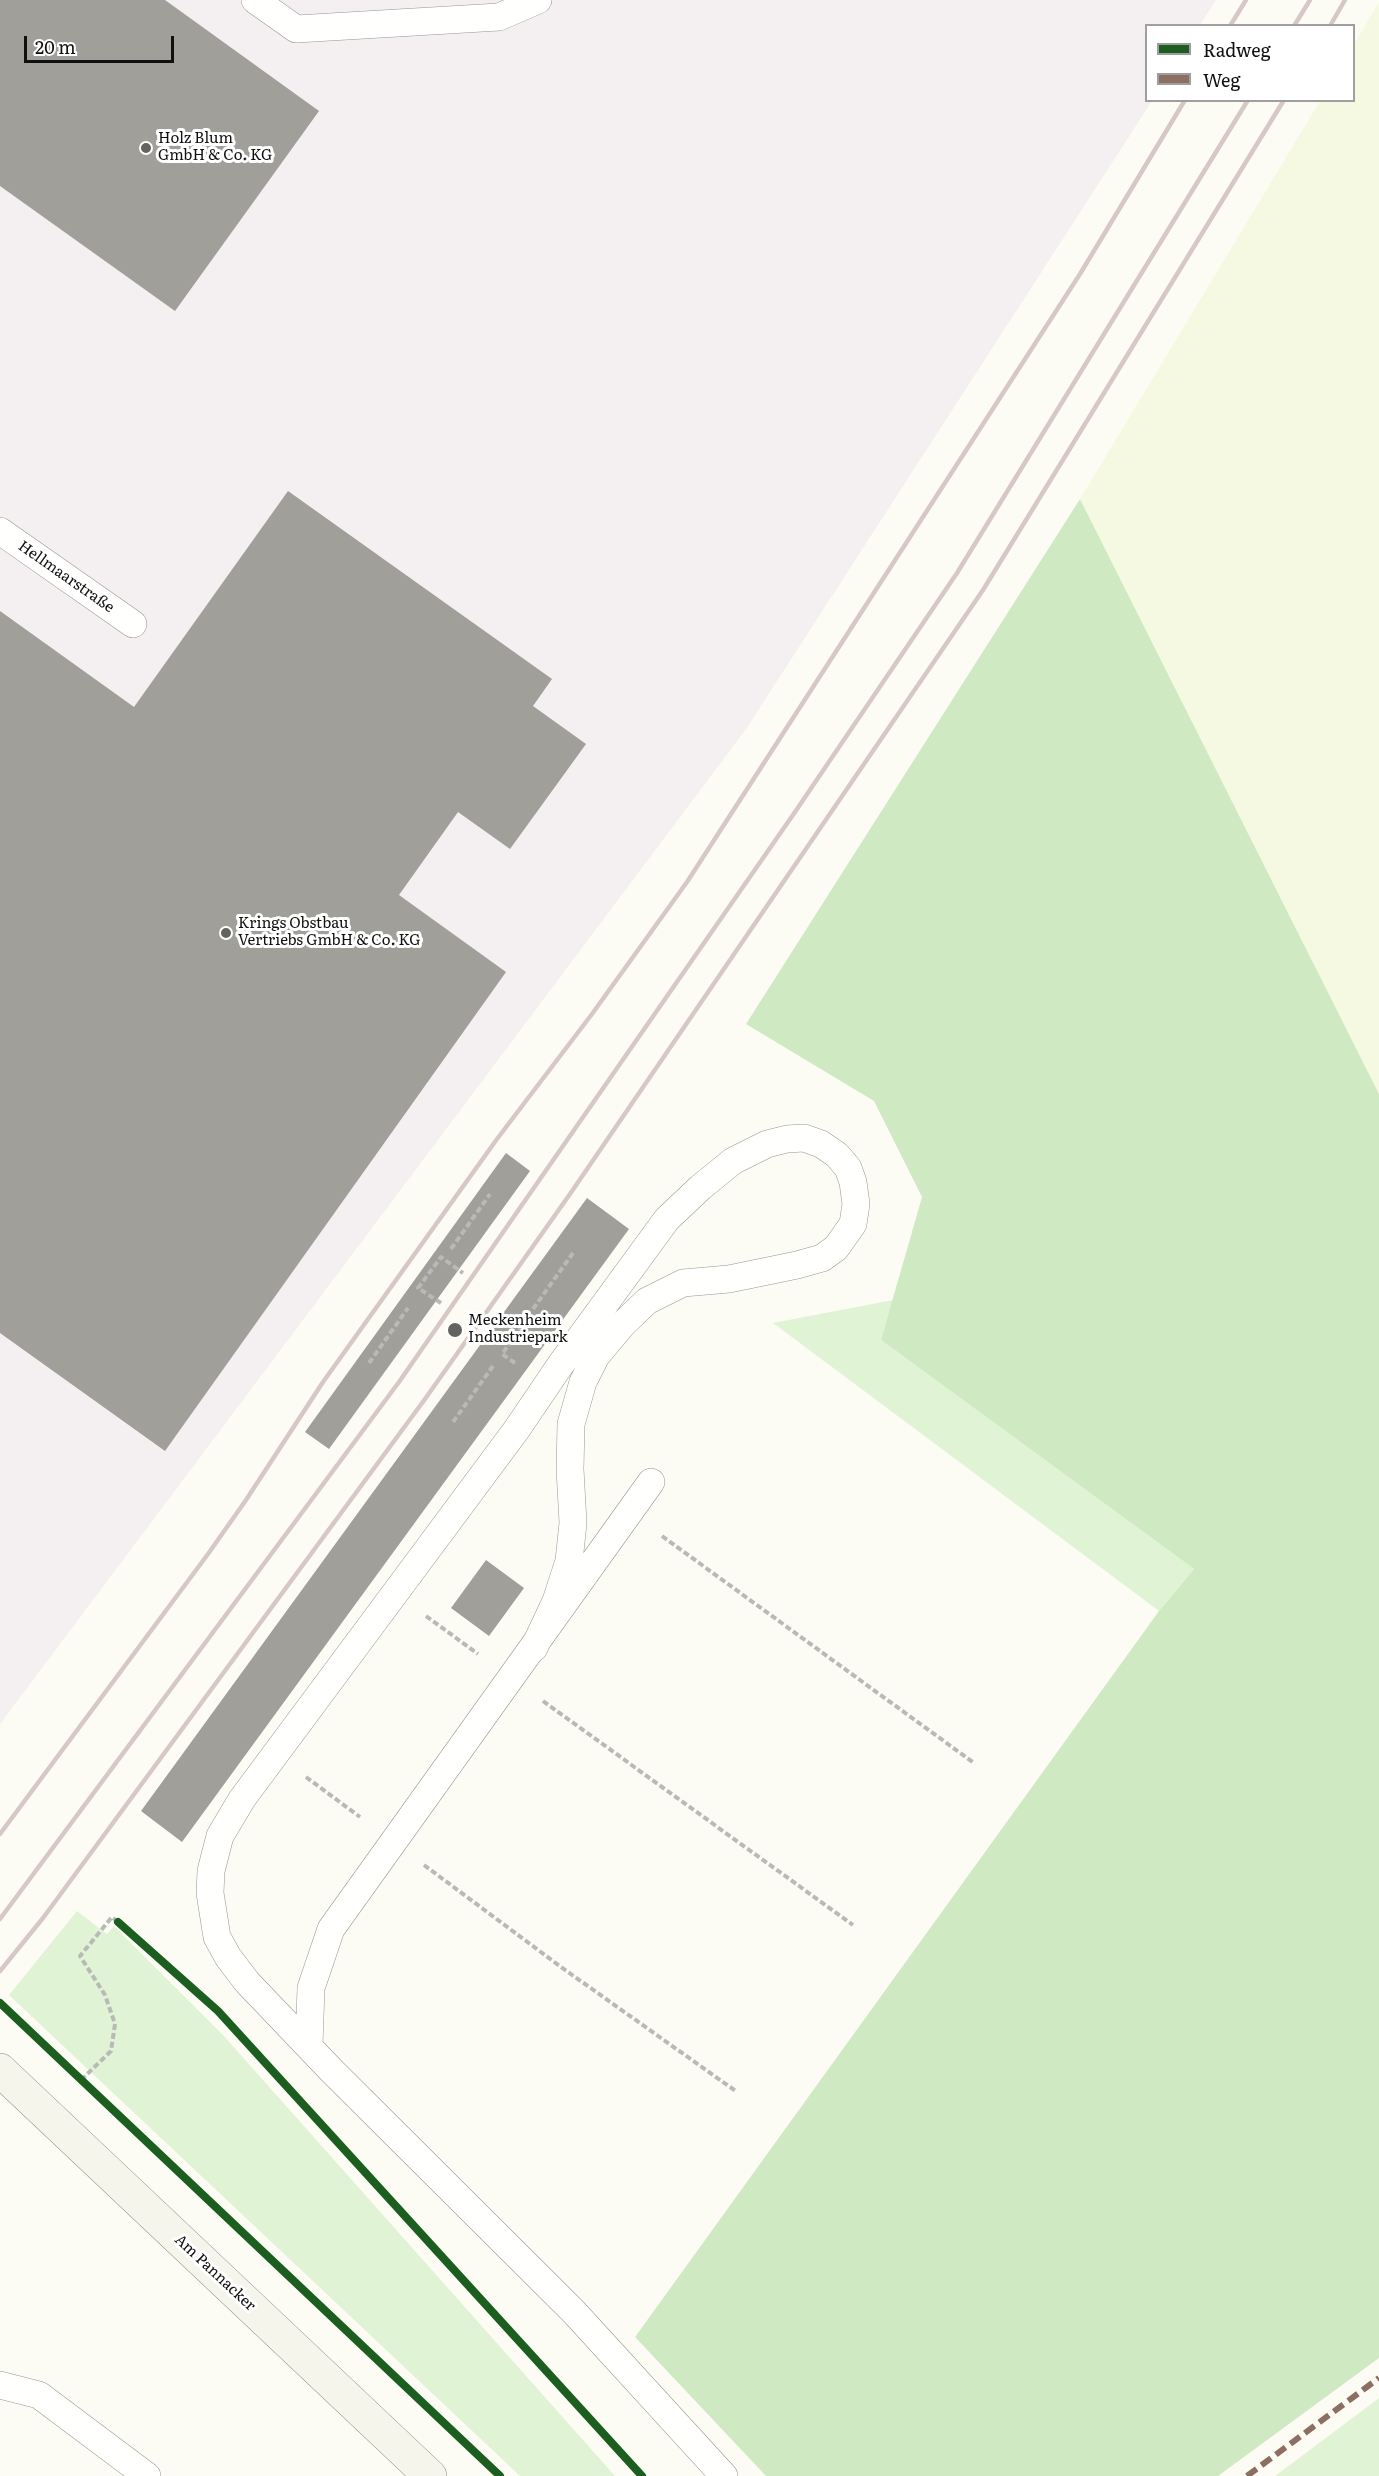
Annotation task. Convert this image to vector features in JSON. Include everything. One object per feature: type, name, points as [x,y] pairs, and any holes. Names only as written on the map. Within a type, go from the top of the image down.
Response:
[{"type":"main road","name":"Am Pannacker","points":[[4,2074],[430,2476]]},
{"type":"lane","points":[[255,0],[296,29],[499,17],[538,0]]},
{"type":"lane","name":"Hellmaarstraße","points":[[0,531],[133,624]]},
{"type":"lane","points":[[534,1648],[556,1601],[569,1561],[573,1523],[570,1468],[571,1424],[583,1382],[596,1356],[622,1325],[647,1302],[683,1283],[729,1279],[796,1265],[822,1258],[836,1248],[853,1224],[855,1204],[853,1182],[848,1168],[837,1155],[821,1144],[804,1138],[767,1144],[733,1161],[701,1186],[667,1219],[516,1429],[242,1799],[220,1836],[211,1871],[210,1893],[217,1937],[228,1958],[247,1982],[574,2312],[724,2476]]},
{"type":"lane","points":[[309,2046],[311,1988],[331,1929],[651,1482]]},
{"type":"lane","points":[[0,2385],[39,2395],[147,2476]]},
{"type":"path","points":[[451,1249],[490,1194]]},
{"type":"path","points":[[533,1309],[573,1253]]},
{"type":"path","points":[[441,1304],[418,1288],[441,1257],[463,1273]]},
{"type":"path","points":[[369,1363],[408,1308]]},
{"type":"path","points":[[453,1422],[493,1366]]},
{"type":"path","points":[[629,1512],[975,1763]]},
{"type":"path","points":[[394,1592],[853,1925]]},
{"type":"path","points":[[275,1755],[736,2092]]},
{"type":"path","points":[[81,2080],[111,2051],[115,2024],[105,1995],[80,1956],[112,1917],[126,1929]]},
{"type":"shaded area","points":[[0,0],[1216,0],[1201,24],[1145,24],[1145,102],[1151,102],[746,729],[0,1724]]},
{"type":"green space","points":[[1379,2],[1379,1094],[1080,499],[1319,102],[1355,102],[1355,42]]},
{"type":"green space","points":[[1080,499],[1379,1094],[1379,2358],[1218,2476],[766,2476],[635,2337],[1159,1611],[1194,1569],[881,1340],[922,1197],[874,1101],[746,1024]]},
{"type":"green space","points":[[893,1300],[881,1340],[1194,1569],[1159,1611],[773,1323]]},
{"type":"green space","points":[[77,1911],[107,1934],[114,1926],[223,2035],[615,2476],[520,2476],[9,1995]]},
{"type":"green space","points":[[1379,2398],[1379,2476],[1275,2476]]},
{"type":"building","name":"Holz Blum GmbH & Co. KG","points":[[0,0],[165,0],[319,111],[175,311],[0,186]]},
{"type":"building","name":"Krings Obstbau Vertriebs GmbH & Co. KG","points":[[288,491],[552,679],[533,706],[586,744],[510,849],[458,812],[399,895],[506,972],[165,1451],[0,1333],[0,611],[134,707]]},
{"type":"building","points":[[506,1153],[530,1171],[329,1449],[305,1432]]},
{"type":"building","points":[[587,1198],[629,1229],[182,1842],[141,1811]]},
{"type":"building","points":[[486,1560],[524,1588],[489,1636],[451,1608]]},
{"type":"railway","points":[[1231,24],[1246,0]]},
{"type":"railway","points":[[1295,24],[1310,0]]},
{"type":"railway","points":[[1331,24],[1345,0]]},
{"type":"railway","points":[[0,1834],[208,1554],[323,1382],[497,1139],[592,1014],[687,882],[1080,274],[1184,102]]},
{"type":"railway","points":[[0,1919],[399,1382],[795,812],[957,573],[1247,102]]},
{"type":"railway","points":[[0,1971],[43,1918],[425,1399],[570,1194],[983,590],[1283,102]]},
{"type":"marked path","points":[[1247,2476],[1379,2378]]},
{"type":"cycle path","points":[[118,1922],[218,2011],[642,2476]]},
{"type":"cycle path","points":[[0,2003],[500,2476]]},
{"type":"place","name":"Holz Blum GmbH & Co. KG","points":[[146,148]]},
{"type":"place","name":"Krings Obstbau Vertriebs GmbH & Co. KG","points":[[226,933]]},
{"type":"place","name":"Meckenheim Industriepark","points":[[455,1330]]}]
